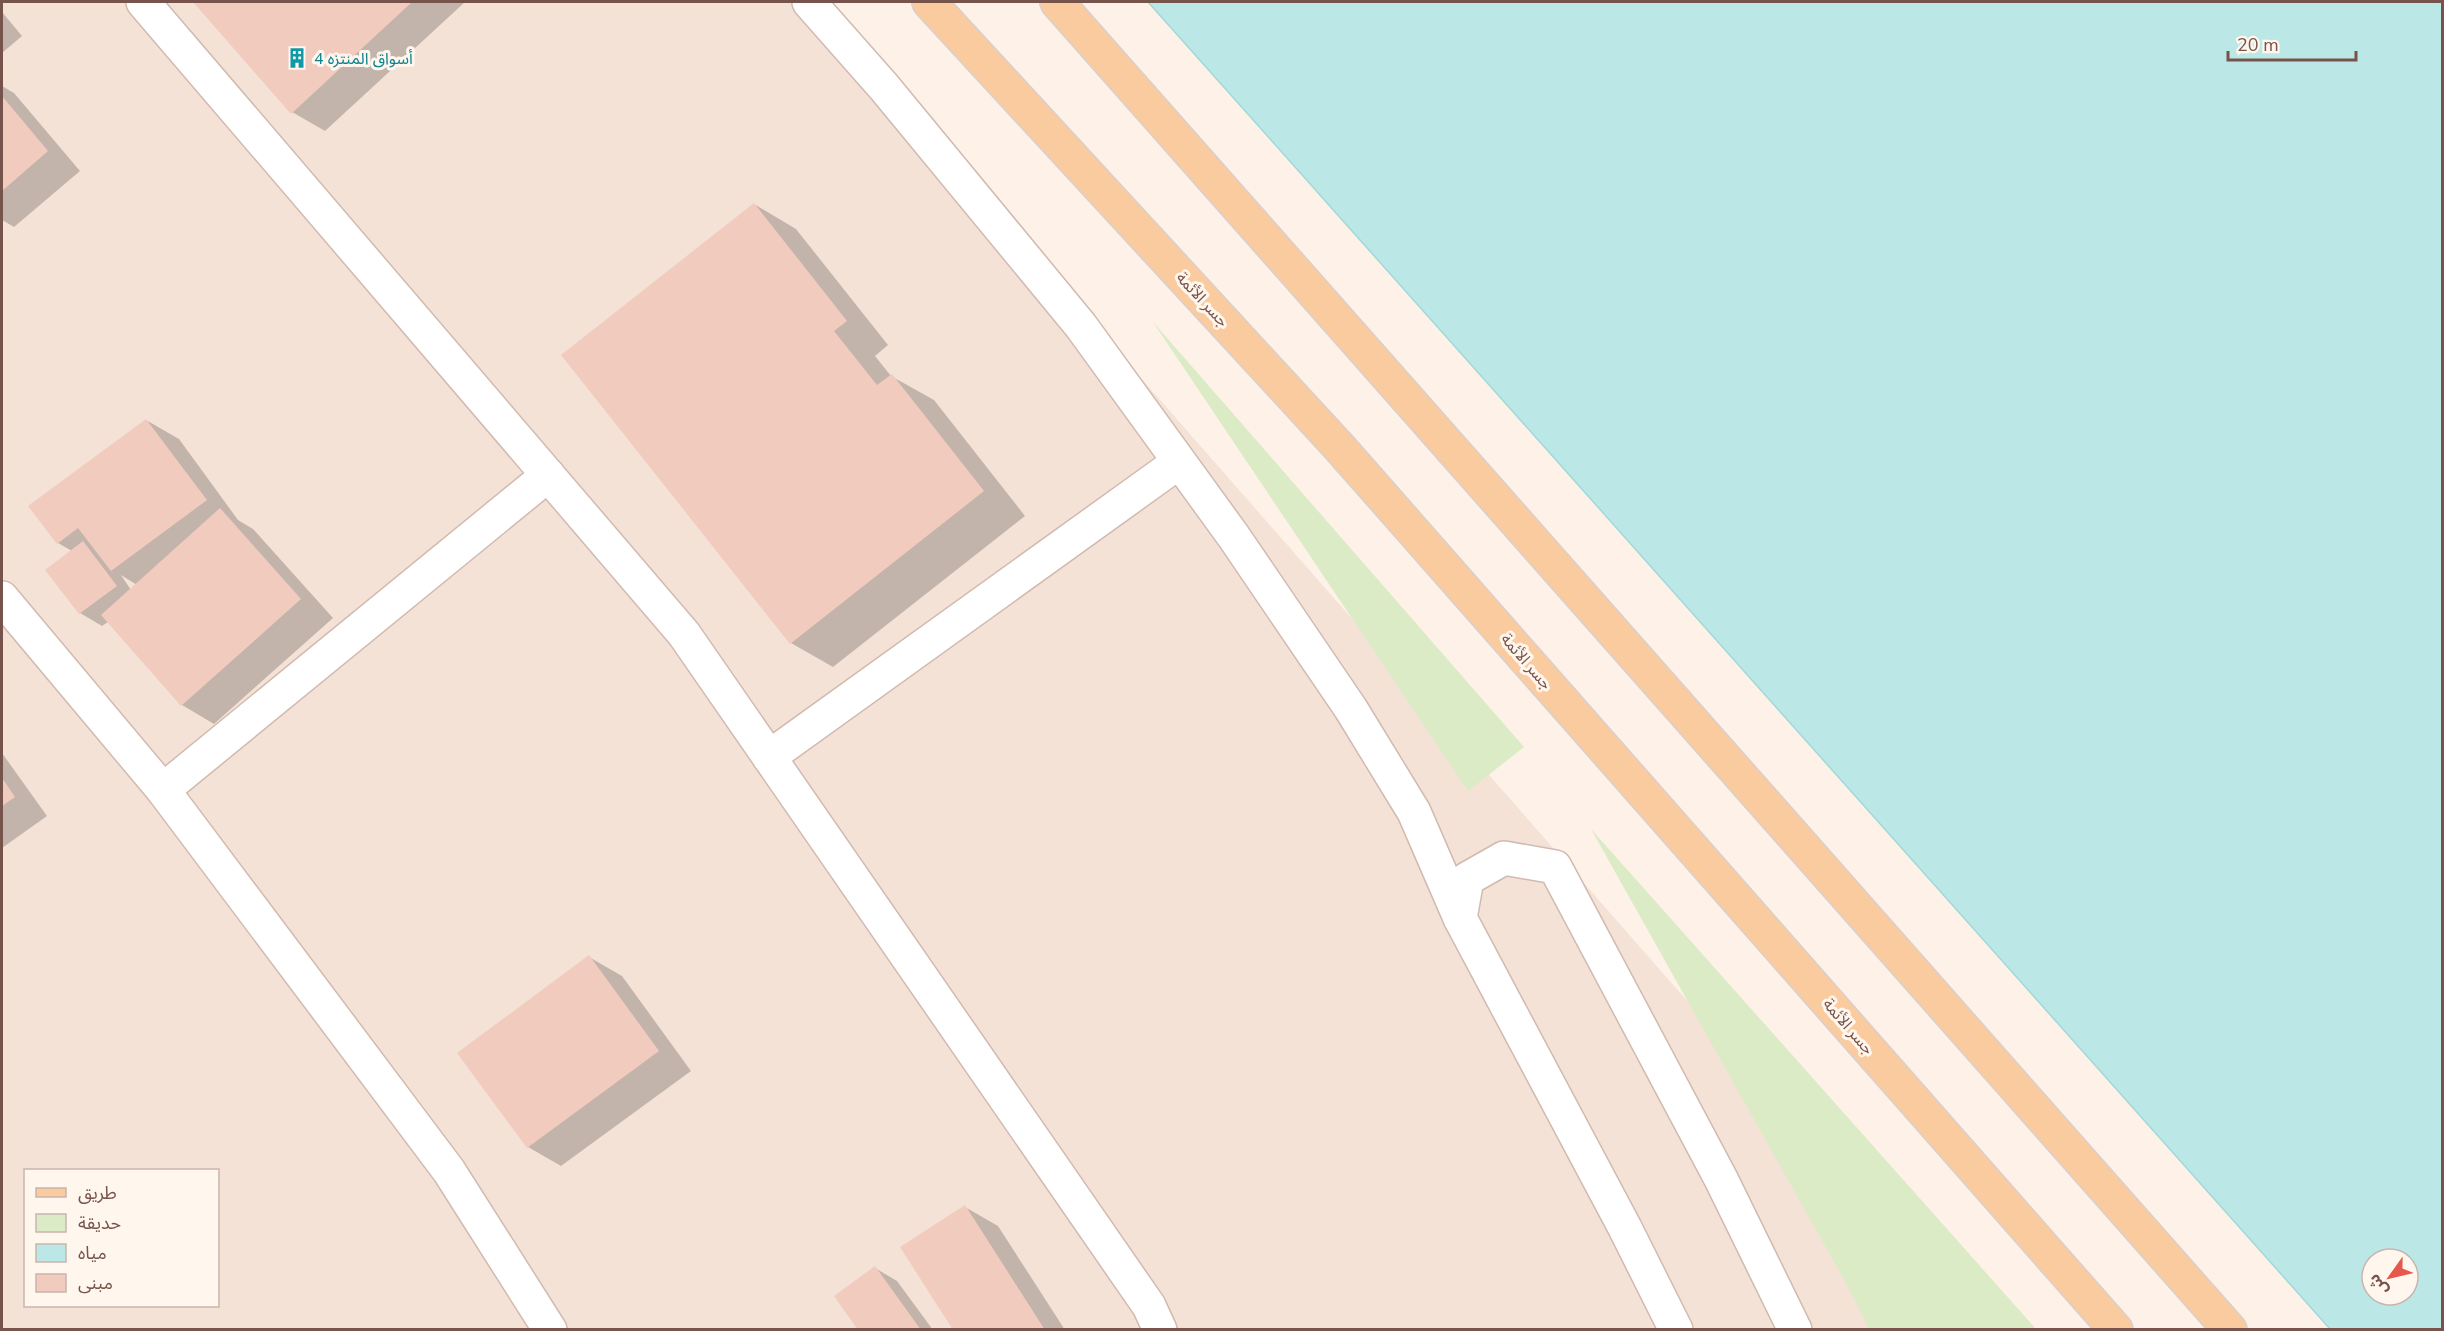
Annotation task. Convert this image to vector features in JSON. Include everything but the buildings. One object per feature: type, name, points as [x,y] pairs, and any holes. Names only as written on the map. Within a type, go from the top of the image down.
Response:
[{"type":"main road","name":"جسر الأئمة","points":[[929,2],[1340,448],[2116,1329]]},
{"type":"main road","points":[[1057,2],[2230,1329]]},
{"type":"street","points":[[143,2],[684,634],[1149,1306],[1160,1329]]},
{"type":"street","points":[[809,2],[884,87],[1081,326],[1234,537],[1351,709],[1414,812],[1460,918],[1625,1228],[1676,1329]]},
{"type":"street","points":[[769,757],[1179,462]]},
{"type":"street","points":[[164,790],[548,475]]},
{"type":"street","points":[[2,598],[164,790],[449,1171],[550,1329]]},
{"type":"street","points":[[1460,918],[1467,879],[1504,858],[1556,867],[1721,1179],[1795,1329]]},
{"type":"shaded area","points":[[2,2],[811,2],[1975,1329],[2,1330]]},
{"type":"green space","points":[[1153,322],[1524,747],[1468,791]]},
{"type":"green space","points":[[1591,829],[2036,1329],[1869,1329],[1847,1285]]},
{"type":"water","points":[[1148,2],[2442,2],[2442,1329],[2330,1329]]},
{"type":"place","name":"أسواق المنتزه 4","points":[[297,58]]}]
